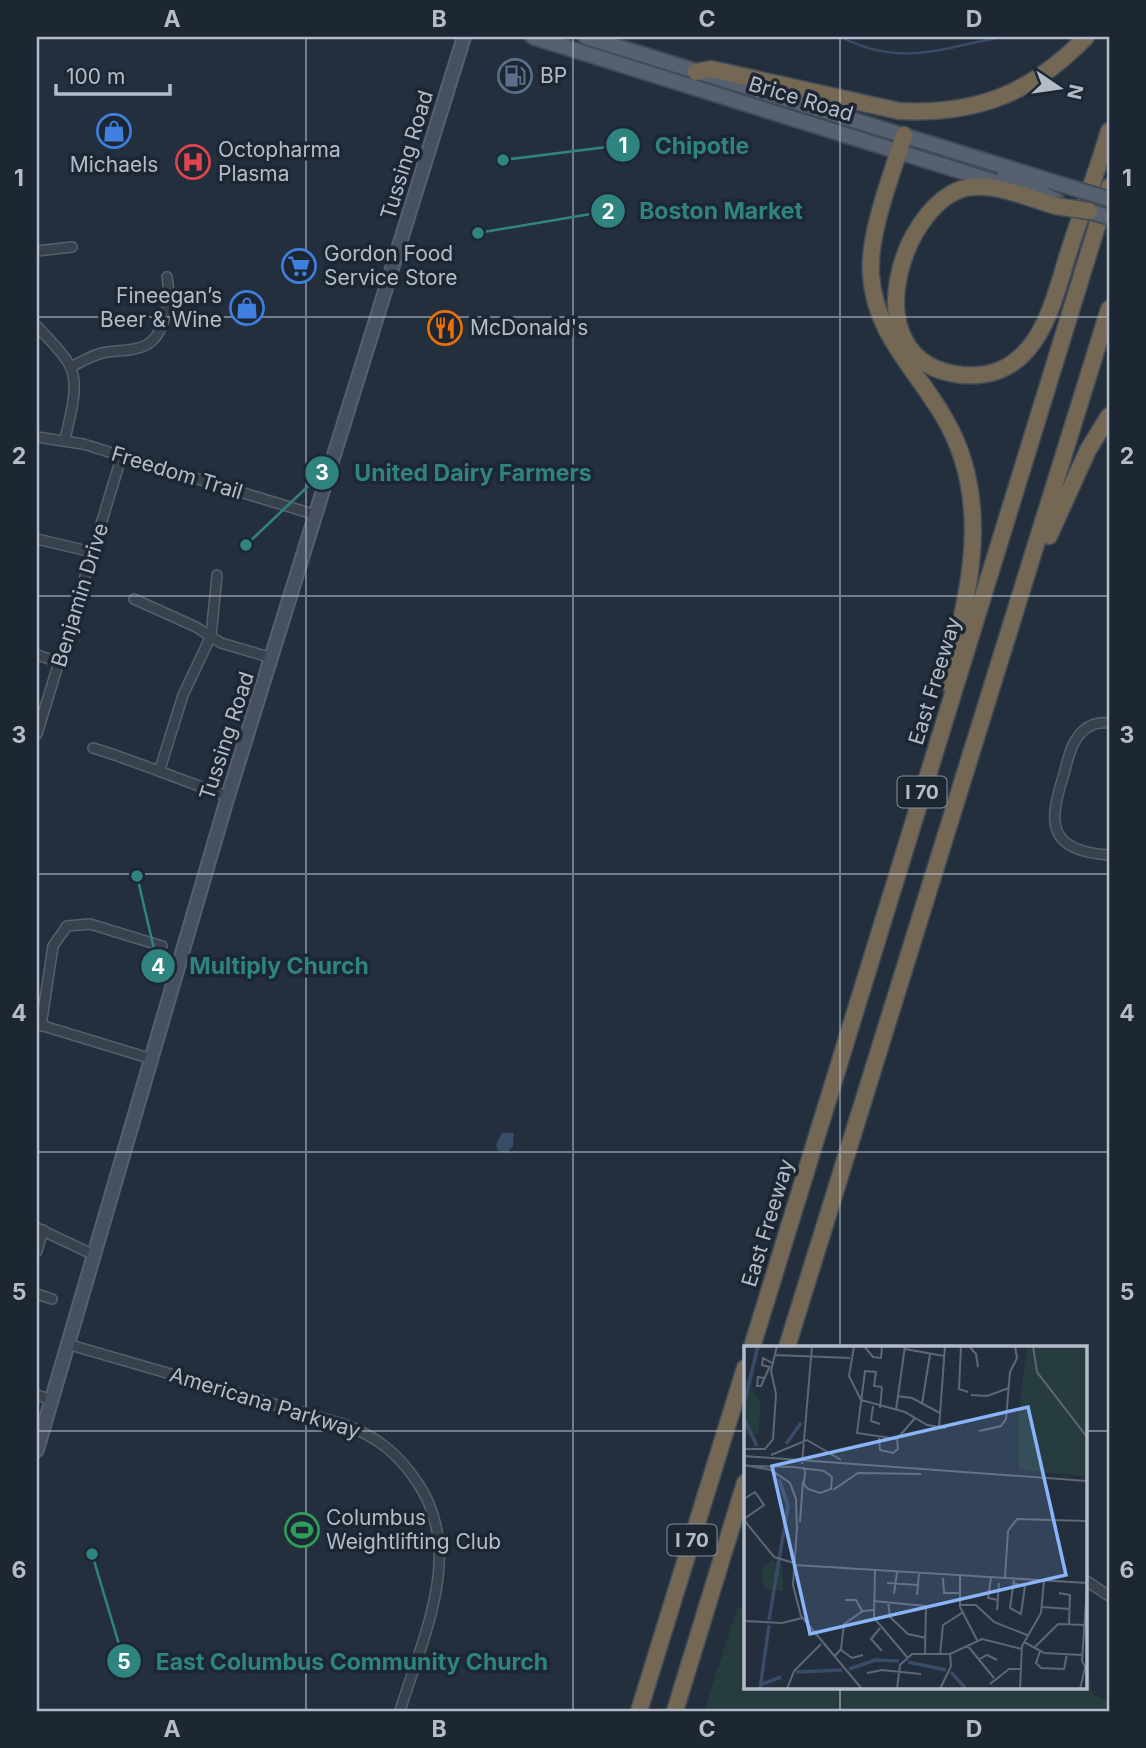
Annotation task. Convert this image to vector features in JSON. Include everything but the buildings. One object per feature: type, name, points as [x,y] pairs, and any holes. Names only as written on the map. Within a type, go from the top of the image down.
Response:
[{"type":"highway","points":[[696,72],[711,69],[899,111],[930,113],[1009,95],[1033,82],[1086,37]]},
{"type":"highway","points":[[1089,211],[1057,204],[971,186],[957,192],[931,213],[911,240],[900,273],[898,320],[908,348],[928,365],[948,373],[973,376],[1005,369],[1029,348],[1046,319],[1109,131]]},
{"type":"highway","points":[[867,968],[964,617],[974,551],[970,492],[956,440],[944,416],[890,340],[874,295],[871,272],[873,248],[904,135]]},
{"type":"highway","name":"East Freeway","points":[[752,1346],[1109,187]]},
{"type":"highway","name":"I 70","points":[[787,1346],[1109,309]]},
{"type":"highway","points":[[1021,596],[1088,450],[1109,416]]},
{"type":"highway","name":"I 70","points":[[639,1711],[744,1371]]},
{"type":"highway","name":"I 70","points":[[675,1711],[744,1486]]},
{"type":"main road","name":"Tussing Road","points":[[37,1450],[228,796],[464,37]]},
{"type":"main road","name":"Brice Road","points":[[533,37],[1057,204]]},
{"type":"main road","name":"Brice Road","points":[[586,37],[1109,199]]},
{"type":"main road","name":"Brice Road","points":[[972,157],[1057,204]]},
{"type":"main road","points":[[1089,211],[1109,217]]},
{"type":"street","points":[[37,251],[72,247]]},
{"type":"street","points":[[71,367],[106,352],[136,351],[149,346],[159,335],[168,306],[167,277]]},
{"type":"street","points":[[37,326],[71,367],[74,390],[65,440]]},
{"type":"street","points":[[149,346],[155,356]]},
{"type":"street","name":"Freedom Trail","points":[[37,437],[65,440],[122,455],[316,515]]},
{"type":"street","name":"Benjamin Drive","points":[[37,734],[122,455]]},
{"type":"street","points":[[37,539],[92,552]]},
{"type":"street","points":[[160,769],[183,695],[211,636],[217,575]]},
{"type":"street","points":[[134,599],[196,626],[221,643],[272,658]]},
{"type":"street","points":[[37,655],[59,662]]},
{"type":"street","points":[[1109,723],[1092,725],[1077,736],[1052,814],[1055,829],[1071,846],[1109,855]]},
{"type":"street","points":[[93,747],[160,769],[172,778],[228,796]]},
{"type":"street","points":[[152,1059],[39,1025],[53,946],[60,932],[67,926],[90,924],[162,946]]},
{"type":"street","points":[[37,1251],[40,1229],[94,1255]]},
{"type":"street","points":[[37,1294],[52,1298]]},
{"type":"street","name":"Americana Parkway","points":[[67,1344],[344,1424],[374,1437],[403,1463],[423,1490],[434,1513],[441,1559],[438,1587],[400,1711]]},
{"type":"street","points":[[37,1395],[51,1399]]},
{"type":"street","points":[[1086,1581],[1109,1596]]},
{"type":"green space","points":[[744,1606],[744,1688],[1086,1688],[1086,1671],[1089,1672],[1093,1695],[1109,1700],[1109,1711],[704,1711],[737,1609]]},
{"type":"water","points":[[502,1133],[514,1133],[513,1146],[507,1153],[498,1151],[496,1145]]},
{"type":"waterway","points":[[841,37],[862,46],[901,53],[939,50],[1001,37]]},
{"type":"place","name":"BP","points":[[515,76]]},
{"type":"place","name":"Michaels","points":[[114,131]]},
{"type":"place","name":"Chipotle","points":[[503,160]]},
{"type":"place","name":"Octopharma Plasma","points":[[193,162]]},
{"type":"place","name":"Boston Market","points":[[478,233]]},
{"type":"place","name":"Gordon Food Service Store","points":[[299,266]]},
{"type":"place","name":"Fineegan’s Beer & Wine","points":[[247,308]]},
{"type":"place","name":"McDonald's","points":[[445,328]]},
{"type":"place","name":"United Dairy Farmers","points":[[246,545]]},
{"type":"place","name":"Multiply Church","points":[[137,876]]},
{"type":"place","name":"Columbus Weightlifting Club","points":[[302,1530]]},
{"type":"place","name":"East Columbus Community Church","points":[[92,1554]]}]
